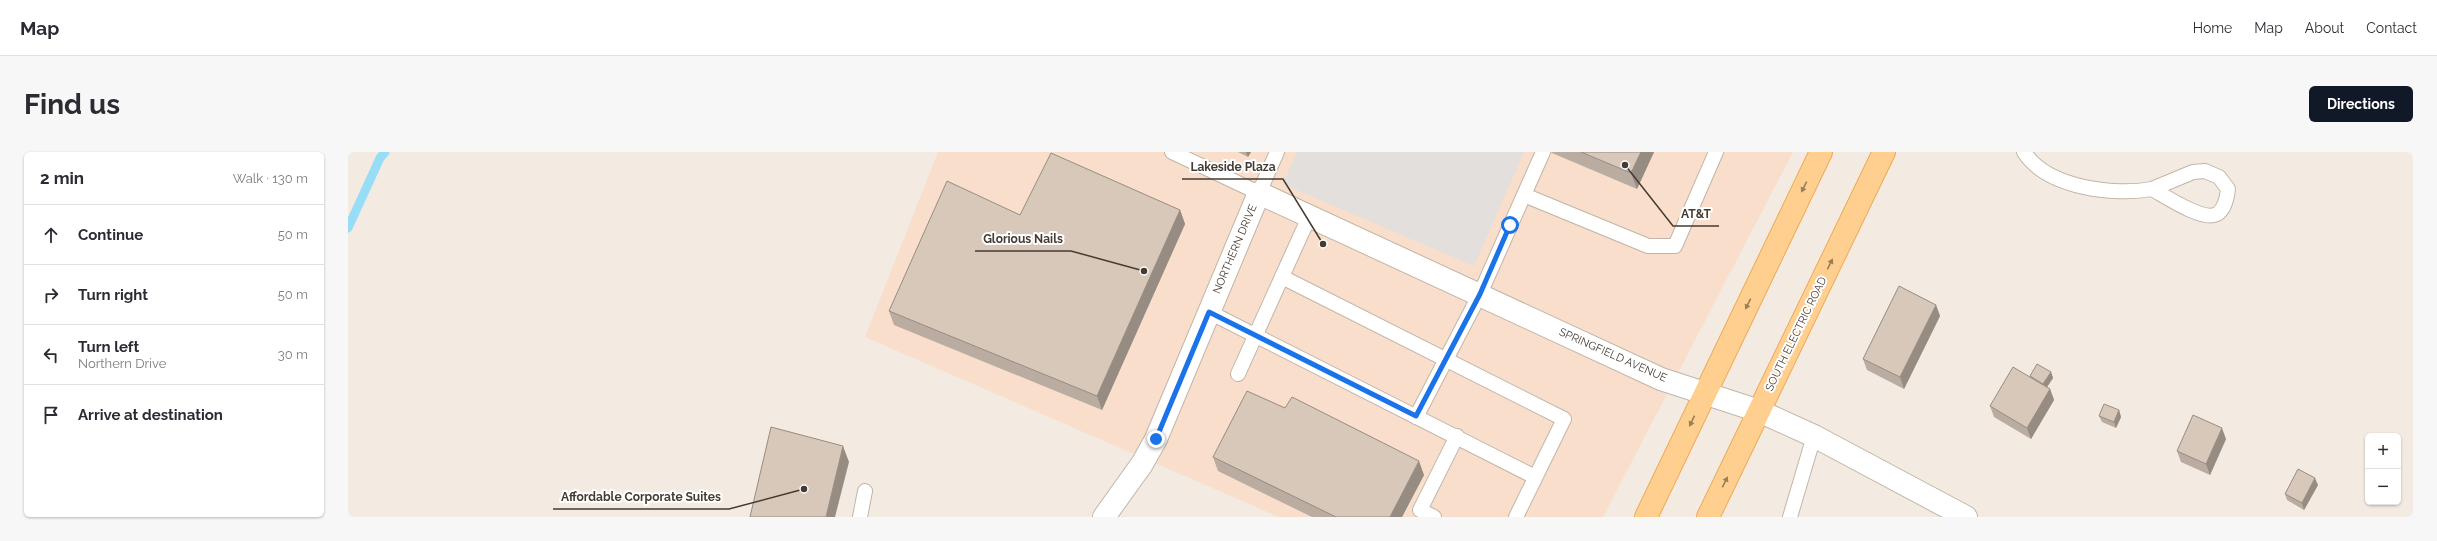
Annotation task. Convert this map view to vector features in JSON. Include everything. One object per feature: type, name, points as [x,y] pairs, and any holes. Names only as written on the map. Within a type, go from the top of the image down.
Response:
[{"type":"main road","points":[[1646,517],[1821,152]]},
{"type":"main road","name":"SOUTH ELECTRIC ROAD","points":[[1708,517],[1884,152]]},
{"type":"street","name":"SPRINGFIELD AVENUE","points":[[1258,193],[1661,378],[1759,411],[1814,436],[1966,517]]},
{"type":"street","name":"NORTHERN DRIVE","points":[[1104,517],[1142,464],[1156,439],[1258,193]]},
{"type":"lane","points":[[1172,152],[1258,193],[1278,152]]},
{"type":"lane","points":[[1416,416],[1480,294],[1543,152]]},
{"type":"lane","points":[[1524,195],[1648,246],[1675,246],[1716,152]]},
{"type":"lane","points":[[2024,152],[2041,170],[2075,184],[2107,191],[2152,189],[2193,172],[2205,171],[2219,177],[2228,189],[2226,202],[2217,214],[2208,216],[2182,206],[2152,189]]},
{"type":"lane","points":[[1238,374],[1310,216]]},
{"type":"lane","points":[[1282,277],[1564,419],[1516,517]]},
{"type":"lane","points":[[1209,312],[1536,477]]},
{"type":"lane","points":[[1434,517],[1420,510],[1457,436]]},
{"type":"lane","points":[[1790,517],[1814,436]]},
{"type":"lane","points":[[860,517],[865,491]]},
{"type":"shaded area","points":[[938,152],[1793,152],[1603,517],[1279,517],[865,337]]},
{"type":"shaded area","points":[[1297,152],[1524,152],[1474,266],[1283,184]]},
{"type":"building","points":[[1581,152],[1641,152],[1631,173]]},
{"type":"building","points":[[1051,153],[1180,210],[1097,396],[889,311],[947,181],[1020,215]]},
{"type":"building","points":[[1899,286],[1936,305],[1900,377],[1863,359]]},
{"type":"building","points":[[2037,364],[2051,372],[2043,384],[2030,376]]},
{"type":"building","points":[[2013,367],[2050,389],[2027,428],[1990,406]]},
{"type":"building","points":[[1247,391],[1285,408],[1292,397],[1419,461],[1390,517],[1336,517],[1213,457]]},
{"type":"building","points":[[2104,404],[2119,410],[2114,422],[2099,416]]},
{"type":"building","points":[[2193,415],[2222,428],[2206,464],[2177,451]]},
{"type":"building","points":[[771,427],[843,446],[826,517],[750,517]]},
{"type":"building","points":[[2298,469],[2315,478],[2302,503],[2285,494]]},
{"type":"waterway","points":[[348,228],[380,158],[385,152]]},
{"type":"place","name":"AT&T","points":[[1625,165]]},
{"type":"place","name":"Lakeside Plaza","points":[[1323,244]]},
{"type":"place","name":"Glorious Nails","points":[[1144,271]]},
{"type":"place","name":"Affordable Corporate Suites","points":[[804,489]]},
{"type":"route","points":[[1156,439],[1209,312],[1416,416],[1480,294],[1510,225]]}]
